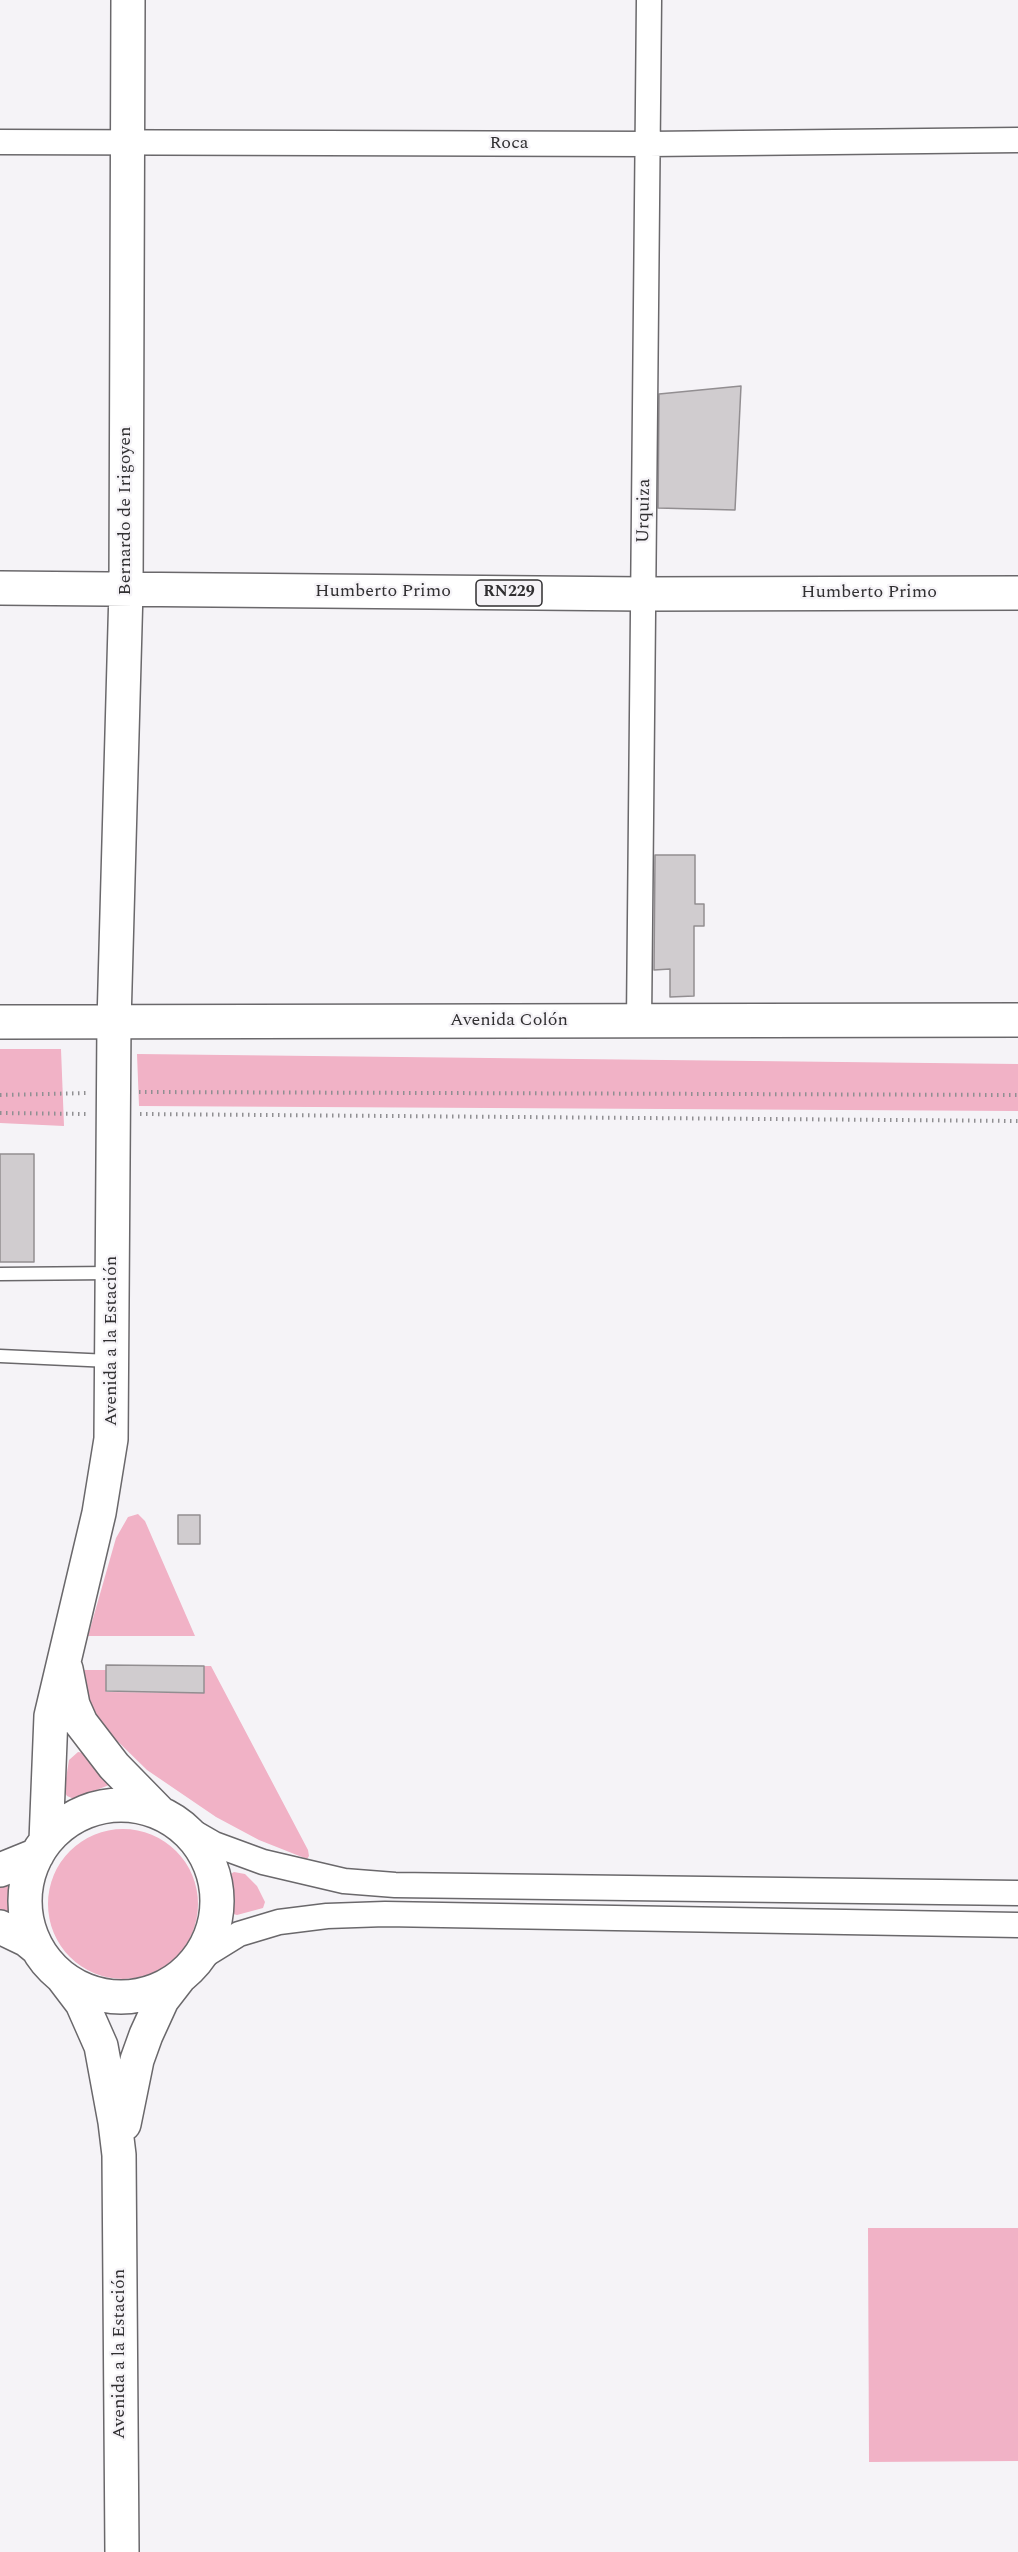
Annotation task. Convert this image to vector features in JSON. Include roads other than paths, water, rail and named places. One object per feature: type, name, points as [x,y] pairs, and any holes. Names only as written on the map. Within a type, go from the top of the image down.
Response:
[{"type":"main road","name":"Bernardo de Irigoyen","points":[[114,1022],[126,590],[128,0]]},
{"type":"main road","name":"Humberto Primo","points":[[0,588],[644,594],[1018,593]]},
{"type":"main road","name":"Avenida Colón","points":[[0,1022],[1018,1020]]},
{"type":"main road","name":"Avenida a la Estación","points":[[42,1848],[51,1716],[99,1513],[111,1439],[114,1022]]},
{"type":"main road","points":[[64,1655],[73,1705],[81,1723],[114,1766],[200,1846],[214,1879],[217,1904],[213,1927],[188,1969],[162,2001],[137,2060],[118,2155]]},
{"type":"main road","points":[[0,1870],[42,1848],[70,1820],[99,1808],[130,1805],[167,1817]]},
{"type":"main road","points":[[38,1949],[31,1934],[25,1902],[27,1886],[42,1848]]},
{"type":"main road","points":[[0,1927],[27,1940],[38,1949],[82,2002],[101,2046],[112,2097],[118,2155]]},
{"type":"main road","points":[[63,1978],[90,1992],[121,1997],[151,1993],[188,1969]]},
{"type":"main road","name":"Avenida a la Estación","points":[[118,2155],[122,2552]]},
{"type":"street","name":"Urquiza","points":[[639,1021],[650,0]]},
{"type":"street","name":"Roca","points":[[0,142],[649,144],[1018,140]]},
{"type":"street","points":[[167,1817],[214,1844],[262,1862],[344,1881],[394,1885],[1018,1893]]},
{"type":"street","points":[[188,1969],[239,1934],[279,1922],[327,1916],[385,1914],[1018,1925]]},
{"type":"lane","points":[[0,1274],[112,1273]]},
{"type":"lane","points":[[0,1356],[112,1361]]}]
